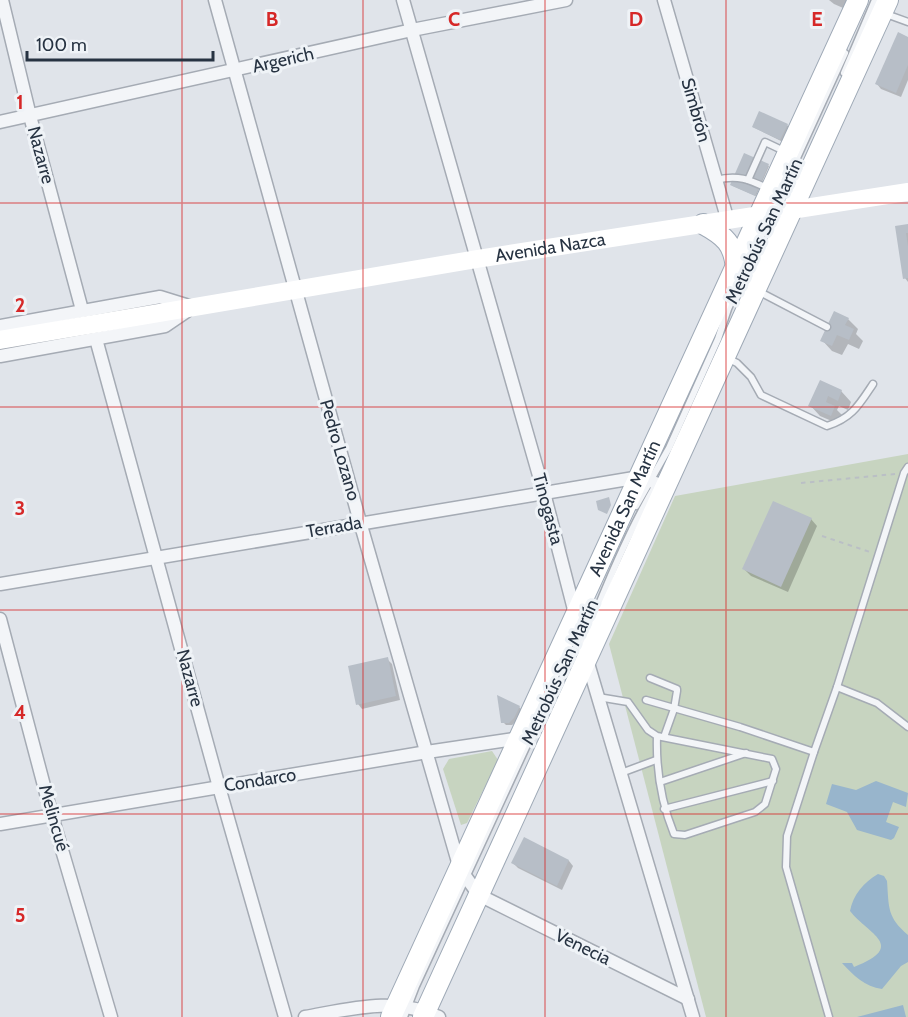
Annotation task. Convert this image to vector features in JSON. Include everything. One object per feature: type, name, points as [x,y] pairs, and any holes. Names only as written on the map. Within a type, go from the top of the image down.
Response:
[{"type":"main road","name":"Avenida San Martín","points":[[414,1012],[470,884],[520,738],[580,640],[653,482],[726,357],[756,290],[789,153],[858,0]]},
{"type":"main road","name":"Avenida San Martín","points":[[414,1012],[653,482],[736,269],[777,207],[878,3]]},
{"type":"main road","name":"Avenida Nazca","points":[[0,340],[477,259],[728,221],[777,207],[908,192]]},
{"type":"main road","points":[[703,224],[727,240],[733,249],[736,269]]},
{"type":"street","name":"Nazarre","points":[[2,0],[30,116],[82,310]]},
{"type":"street","name":"Pedro Lozano","points":[[215,0],[360,522],[427,752],[470,884]]},
{"type":"street","name":"Tinogasta","points":[[404,0],[544,493],[580,640],[693,1017]]},
{"type":"street","name":"Argerich","points":[[0,122],[412,30],[566,0]]},
{"type":"street","name":"Simbrón","points":[[664,0],[728,221]]},
{"type":"street","name":"Avenida Nazca","points":[[0,326],[160,297],[193,307]]},
{"type":"street","name":"Avenida Nazca","points":[[0,356],[165,326],[193,307]]},
{"type":"street","name":"Nazarre","points":[[96,339],[219,787],[285,1017]]},
{"type":"street","name":"Terrada","points":[[0,584],[544,493],[653,482]]},
{"type":"street","name":"Melincué","points":[[0,619],[52,816],[111,1017]]},
{"type":"street","name":"Condarco","points":[[0,824],[520,738]]},
{"type":"street","name":"Venecia","points":[[470,884],[688,999]]},
{"type":"street","points":[[305,1017],[368,1005],[414,1012]]},
{"type":"lane","points":[[843,75],[878,3],[908,22]]},
{"type":"lane","name":"Metrobús San Martín","points":[[799,176],[817,136]]},
{"type":"lane","points":[[748,180],[765,142],[789,153]]},
{"type":"lane","points":[[716,180],[730,176],[748,180],[777,207]]},
{"type":"lane","name":"Metrobús San Martín","points":[[760,258],[777,207]]},
{"type":"lane","name":"Metrobús San Martín","points":[[653,482],[718,339],[728,309],[777,207]]},
{"type":"lane","points":[[756,290],[826,327]]},
{"type":"lane","name":"Metrobús San Martín","points":[[653,482],[675,451],[736,313]]},
{"type":"lane","points":[[726,357],[737,363],[751,377],[760,395],[827,426],[842,421],[859,405],[873,384]]},
{"type":"lane","points":[[829,1017],[786,867],[787,836],[906,470]]},
{"type":"lane","name":"Metrobús San Martín","points":[[524,777],[571,675]]},
{"type":"lane","points":[[598,697],[628,702],[648,730],[660,736],[772,759],[776,769],[762,809],[685,835],[674,834],[664,809],[656,760],[660,736],[674,709],[676,689],[650,678]]},
{"type":"lane","points":[[837,687],[877,702],[908,727]]},
{"type":"lane","name":"Metrobús San Martín","points":[[470,884],[548,700]]},
{"type":"lane","points":[[646,700],[740,727],[814,752]]},
{"type":"lane","points":[[660,782],[747,753]]},
{"type":"lane","points":[[621,773],[656,760]]},
{"type":"lane","points":[[664,809],[773,781]]},
{"type":"path","points":[[801,483],[906,470]]},
{"type":"path","points":[[822,536],[878,555]]},
{"type":"green space","points":[[908,454],[908,1017],[706,1017],[609,644],[675,496]]},
{"type":"green space","points":[[492,751],[498,760],[467,823],[461,825],[443,769],[449,759]]},
{"type":"water","points":[[876,781],[908,793],[906,807],[893,802],[886,822],[899,827],[891,840],[857,830],[847,812],[826,804],[832,784],[856,790]]},
{"type":"water","points":[[878,874],[884,876],[887,881],[890,911],[896,923],[908,935],[908,962],[901,966],[882,989],[865,983],[842,963],[852,963],[854,967],[879,953],[881,946],[879,940],[850,911],[860,890]]},
{"type":"water","points":[[903,1005],[906,1017],[857,1017]]},
{"type":"building","points":[[898,32],[908,37],[908,65],[896,93],[875,84]]},
{"type":"building","points":[[759,111],[788,124],[780,140],[752,127]]},
{"type":"building","points":[[744,153],[769,164],[755,196],[730,185]]},
{"type":"building","points":[[908,224],[908,233],[906,233],[908,278],[903,279],[895,226]]},
{"type":"building","points":[[834,311],[849,318],[845,325],[854,329],[849,340],[837,335],[832,346],[820,341]]},
{"type":"building","points":[[820,380],[842,390],[838,401],[828,396],[826,402],[835,406],[831,416],[808,406]]},
{"type":"building","points":[[609,497],[611,505],[607,514],[598,510],[596,501]]},
{"type":"building","points":[[773,501],[812,518],[781,587],[742,569]]},
{"type":"building","points":[[388,657],[396,696],[356,705],[348,666]]},
{"type":"building","points":[[497,695],[520,706],[509,723],[501,723]]},
{"type":"building","points":[[524,837],[569,860],[557,886],[511,863]]}]
